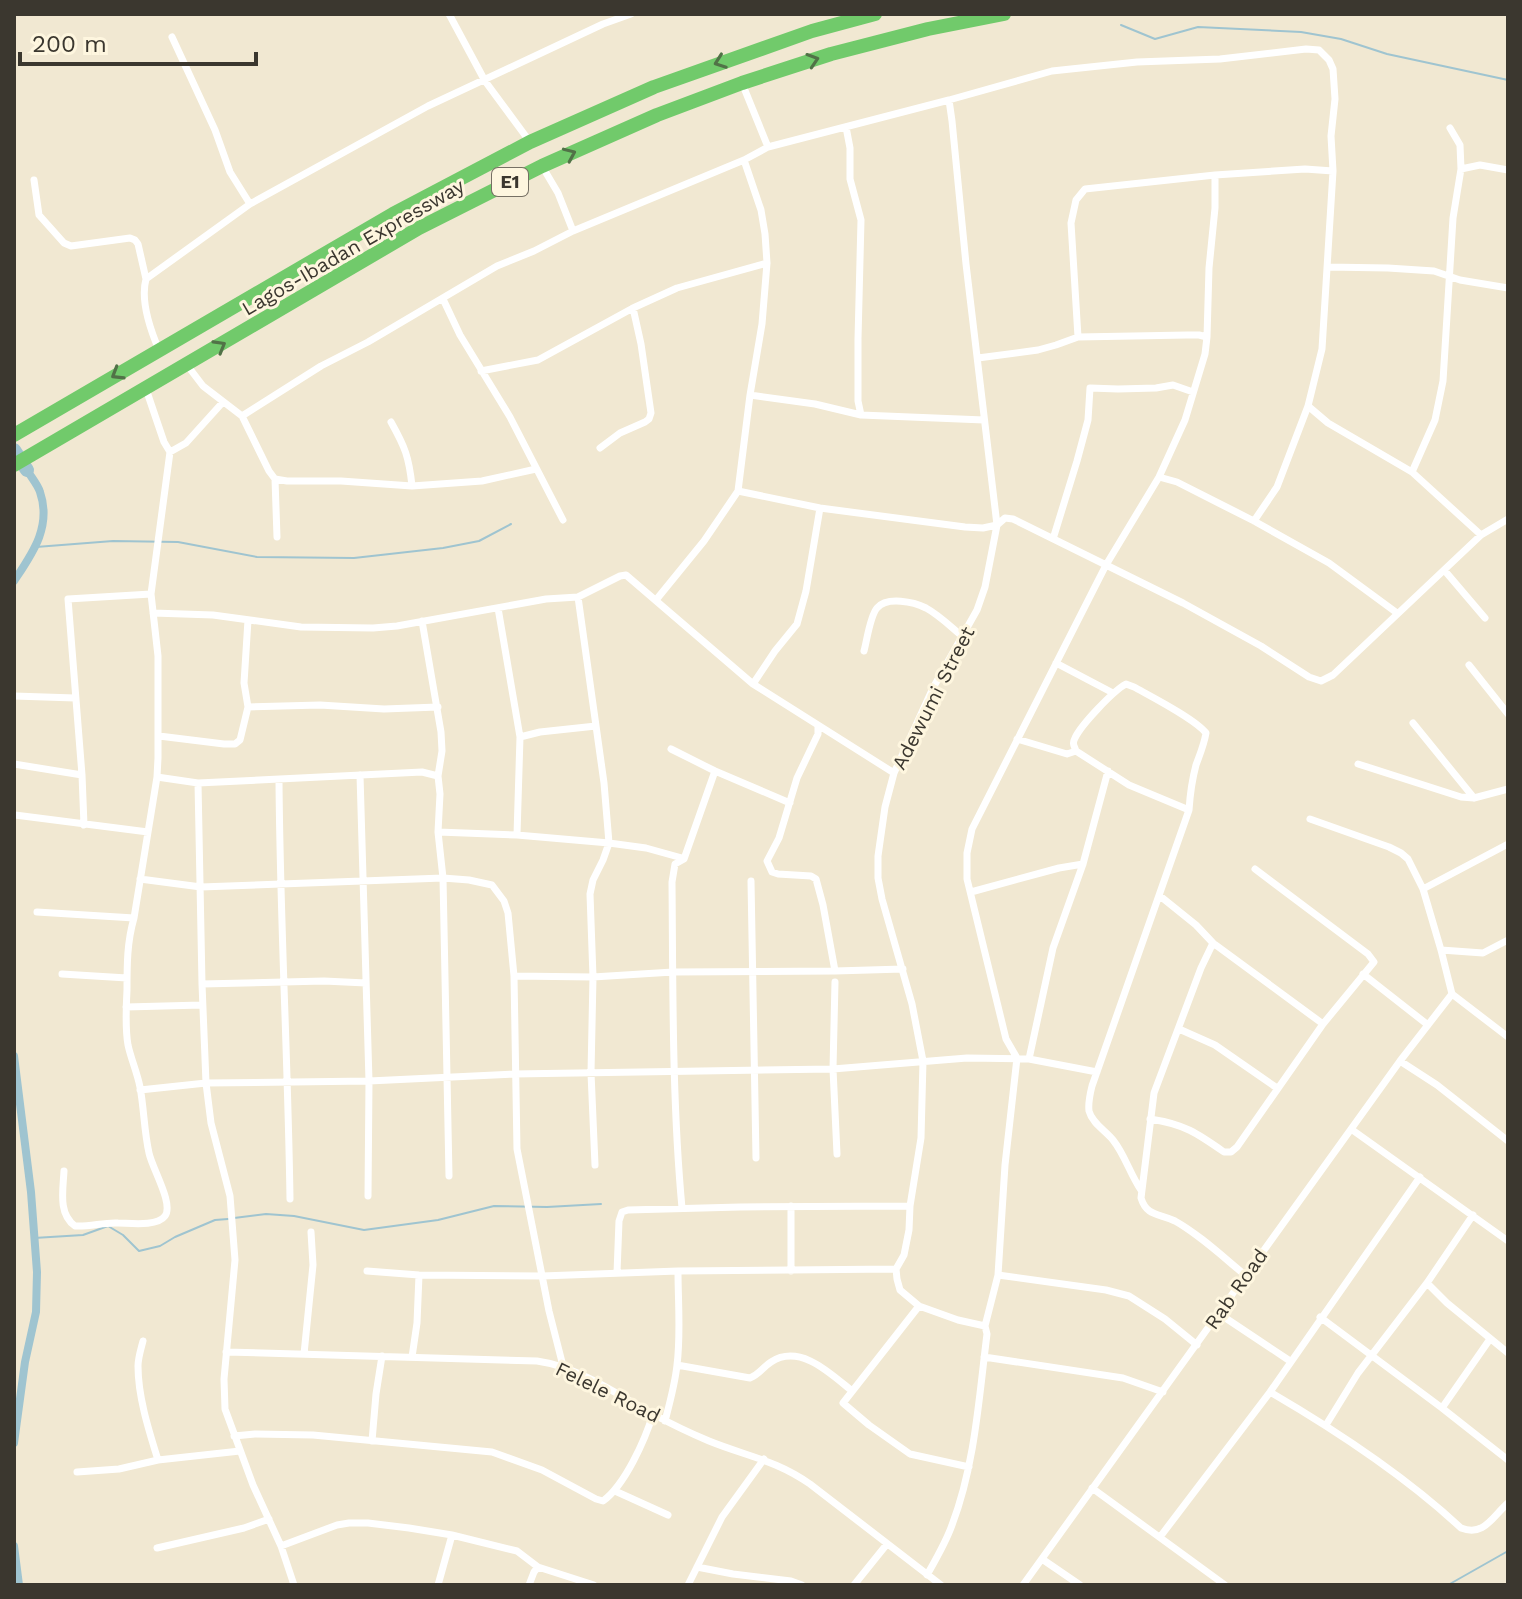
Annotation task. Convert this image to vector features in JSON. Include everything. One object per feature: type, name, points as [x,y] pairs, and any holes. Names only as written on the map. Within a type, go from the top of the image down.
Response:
[{"type":"highway","name":"Lagos-Ibadan Expressway","points":[[14,435],[393,214],[530,142],[654,87],[812,31],[875,14]]},
{"type":"highway","name":"Lagos-Ibadan Expressway","points":[[14,465],[419,228],[542,166],[657,115],[742,83],[831,54],[928,29],[1004,14]]},
{"type":"street","points":[[449,14],[485,81],[530,142]]},
{"type":"street","points":[[146,279],[250,204],[428,106],[603,24],[631,14]]},
{"type":"street","points":[[172,37],[215,130],[230,172],[250,204]]},
{"type":"street","points":[[242,416],[321,366],[497,266],[768,147],[1052,71],[1319,50],[1333,69],[1335,109],[1331,136],[1333,171],[1322,349],[1308,406],[1277,487],[1254,521]]},
{"type":"street","points":[[742,83],[768,147]]},
{"type":"street","name":"Adewumi Street","points":[[896,1269],[904,1255],[909,1230],[921,1138],[923,1061],[903,969],[882,899],[878,856],[885,807],[894,773],[933,688],[977,610],[985,587],[997,525],[949,100]]},
{"type":"street","points":[[846,127],[850,179],[861,220],[858,339],[858,401],[861,415]]},
{"type":"street","points":[[1412,472],[1439,406],[1443,381],[1453,218],[1461,169],[1460,145],[1450,128]]},
{"type":"street","points":[[656,600],[704,541],[738,491],[762,324],[767,263],[761,210],[744,160]]},
{"type":"street","points":[[1461,169],[1480,165],[1508,170]]},
{"type":"street","points":[[542,166],[558,193],[573,231]]},
{"type":"street","points":[[1078,337],[1071,223],[1076,200],[1085,189],[1215,175],[1305,169],[1333,171]]},
{"type":"street","points":[[927,1575],[952,1526],[969,1467],[987,1334],[985,1326],[998,1275],[1005,1165],[1017,1058],[1006,1039],[967,879],[967,853],[972,829],[1017,739],[1106,565],[1159,477],[1185,420],[1205,354],[1215,175]]},
{"type":"street","points":[[34,180],[39,215],[64,243],[71,246],[130,238],[135,240],[146,279],[143,288],[150,327],[159,350]]},
{"type":"street","points":[[481,371],[538,360],[633,308],[677,288],[767,263]]},
{"type":"street","points":[[1327,267],[1434,271],[1460,280],[1508,288]]},
{"type":"street","points":[[443,299],[460,335],[510,417],[563,520]]},
{"type":"street","points":[[600,448],[620,433],[645,422],[651,413],[633,308]]},
{"type":"street","points":[[978,358],[1038,350],[1078,337],[1207,337]]},
{"type":"street","points":[[187,365],[203,386],[242,416],[275,479],[277,537]]},
{"type":"street","points":[[1053,539],[1088,420],[1090,388],[1173,385],[1193,392]]},
{"type":"street","points":[[64,1171],[65,1214],[75,1226],[117,1222],[139,1224],[164,1218],[167,1208],[163,1187],[149,1154],[140,1090],[128,1044],[126,1007],[129,935],[157,777],[158,656],[151,594],[170,452],[146,389]]},
{"type":"street","points":[[750,395],[815,404],[861,415],[984,420]]},
{"type":"street","points":[[170,452],[189,441],[223,402]]},
{"type":"street","points":[[1308,406],[1328,423],[1412,472],[1481,535]]},
{"type":"street","points":[[391,422],[409,460],[412,486]]},
{"type":"street","points":[[275,479],[412,486],[482,481],[536,469]]},
{"type":"street","points":[[1159,477],[1177,482],[1329,563],[1397,613]]},
{"type":"street","points":[[738,491],[820,508],[965,527],[983,528],[997,525],[1005,518],[1013,519],[1183,603],[1261,646],[1309,677],[1321,681],[1333,675],[1481,535],[1508,519]]},
{"type":"street","points":[[753,684],[797,624],[806,591],[820,508]]},
{"type":"street","points":[[1445,571],[1485,618]]},
{"type":"street","points":[[153,613],[213,615],[320,628],[373,628],[546,599],[578,597],[626,575],[753,684],[894,773]]},
{"type":"street","points":[[84,825],[68,599],[151,594]]},
{"type":"street","points":[[578,597],[604,783],[609,843],[590,894],[595,1165]]},
{"type":"street","points":[[864,651],[875,612],[887,602],[905,602],[927,609],[962,636]]},
{"type":"street","points":[[498,608],[520,737],[517,835]]},
{"type":"street","points":[[159,736],[235,744],[240,740],[248,707],[244,683],[248,620]]},
{"type":"street","points":[[422,621],[438,707],[442,751],[438,776],[438,832],[443,878],[449,1176]]},
{"type":"street","points":[[1056,663],[1113,693]]},
{"type":"street","points":[[1469,665],[1508,714]]},
{"type":"street","points":[[1141,1190],[1122,1152],[1090,1115],[1089,1106],[1092,1086],[1189,810],[1192,781],[1206,733],[1134,687],[1123,685],[1076,736],[1073,746],[1129,785],[1189,810]]},
{"type":"street","points":[[14,696],[75,698]]},
{"type":"street","points":[[248,707],[438,707]]},
{"type":"street","points":[[1413,723],[1474,798]]},
{"type":"street","points":[[520,737],[596,726]]},
{"type":"street","points":[[818,726],[818,734],[797,778],[779,838],[767,861],[772,872],[816,879],[835,971]]},
{"type":"street","points":[[1017,739],[1067,754],[1076,751]]},
{"type":"street","points":[[671,749],[790,803]]},
{"type":"street","points":[[14,764],[82,775]]},
{"type":"street","points":[[1358,764],[1461,797],[1474,798],[1508,789]]},
{"type":"street","points":[[682,1208],[674,1072],[672,882],[675,864],[684,859],[715,771]]},
{"type":"street","points":[[1029,1059],[1053,948],[1083,864],[1108,771]]},
{"type":"street","points":[[157,777],[198,783],[422,772],[438,776]]},
{"type":"street","points":[[360,775],[369,1081],[368,1196]]},
{"type":"street","points":[[279,781],[279,883],[285,982],[290,1199]]},
{"type":"street","points":[[198,783],[206,1083],[211,1123],[230,1196],[235,1260],[224,1379],[225,1409],[294,1585]]},
{"type":"street","points":[[15,815],[148,832]]},
{"type":"street","points":[[1310,819],[1401,853],[1408,859],[1423,889],[1452,994],[1508,1037]]},
{"type":"street","points":[[438,832],[609,843],[646,848],[684,859]]},
{"type":"street","points":[[1423,889],[1508,844]]},
{"type":"street","points":[[971,892],[1083,864]]},
{"type":"street","points":[[1150,1119],[1191,1129],[1224,1152],[1231,1152],[1323,1024],[1374,962],[1368,954],[1255,869]]},
{"type":"street","points":[[140,879],[201,887],[443,878],[492,885],[499,893],[508,913],[514,976],[517,1149],[563,1366]]},
{"type":"street","points":[[751,881],[756,1158]]},
{"type":"street","points":[[1160,896],[1213,943],[1323,1024]]},
{"type":"street","points":[[37,912],[134,918]]},
{"type":"street","points":[[1441,950],[1483,953],[1508,940]]},
{"type":"street","points":[[1213,943],[1154,1093],[1141,1190],[1144,1208],[1150,1213],[1178,1223],[1245,1275]]},
{"type":"street","points":[[514,976],[593,977],[673,972],[903,969]]},
{"type":"street","points":[[62,974],[127,978]]},
{"type":"street","points":[[1363,974],[1428,1025]]},
{"type":"street","points":[[835,982],[833,1069],[837,1154]]},
{"type":"street","points":[[202,984],[366,983]]},
{"type":"street","name":"Rab Road","points":[[1023,1585],[1400,1061],[1452,994]]},
{"type":"street","points":[[126,1007],[202,1005]]},
{"type":"street","points":[[1179,1029],[1215,1045],[1277,1088]]},
{"type":"street","points":[[140,1090],[206,1083],[833,1069],[967,1058],[1029,1059],[1097,1072]]},
{"type":"street","points":[[1400,1061],[1437,1085],[1508,1141]]},
{"type":"street","points":[[1351,1129],[1508,1241]]},
{"type":"street","points":[[1160,1537],[1270,1392],[1420,1177]]},
{"type":"street","points":[[791,1206],[791,1271]]},
{"type":"street","points":[[617,1273],[619,1221],[622,1212],[634,1209],[910,1206]]},
{"type":"street","points":[[1326,1425],[1371,1356],[1427,1283],[1473,1215]]},
{"type":"street","points":[[304,1354],[313,1265],[311,1232]]},
{"type":"street","points":[[367,1271],[419,1275],[542,1276],[896,1269],[900,1290],[919,1306],[985,1326]]},
{"type":"street","points":[[665,1421],[673,1393],[679,1342],[678,1271]]},
{"type":"street","points":[[412,1357],[419,1275]]},
{"type":"street","points":[[998,1275],[1129,1296],[1197,1345]]},
{"type":"street","points":[[1427,1283],[1508,1353]]},
{"type":"street","points":[[919,1306],[843,1403],[900,1448],[920,1457],[969,1467]]},
{"type":"street","points":[[1218,1313],[1290,1361]]},
{"type":"street","points":[[1320,1317],[1508,1460]]},
{"type":"street","points":[[1442,1408],[1490,1339]]},
{"type":"street","points":[[143,1341],[138,1363],[139,1383],[158,1460]]},
{"type":"street","name":"Felele Road","points":[[226,1352],[537,1361],[563,1366],[665,1421],[710,1441],[764,1459],[802,1478],[941,1585]]},
{"type":"street","points":[[372,1441],[382,1356]]},
{"type":"street","points":[[984,1357],[1123,1378],[1163,1392]]},
{"type":"street","points":[[677,1365],[750,1378],[772,1361],[804,1358],[832,1374],[852,1391]]},
{"type":"street","points":[[1270,1392],[1326,1425],[1403,1480],[1461,1528],[1471,1532],[1478,1530],[1508,1503]]},
{"type":"street","points":[[234,1436],[313,1435],[492,1452],[542,1470],[603,1501],[615,1491],[637,1454],[653,1414]]},
{"type":"street","points":[[77,1472],[240,1451]]},
{"type":"street","points":[[688,1585],[722,1517],[764,1459]]},
{"type":"street","points":[[1092,1488],[1225,1585]]},
{"type":"street","points":[[615,1491],[668,1515]]},
{"type":"street","points":[[157,1548],[244,1528],[269,1519]]},
{"type":"street","points":[[281,1546],[337,1525],[368,1523],[452,1535],[517,1551],[538,1567],[578,1583],[594,1585]]},
{"type":"street","points":[[438,1585],[452,1535]]},
{"type":"street","points":[[854,1585],[887,1544]]},
{"type":"street","points":[[1042,1559],[1080,1585]]},
{"type":"street","points":[[529,1585],[538,1567]]},
{"type":"street","points":[[697,1567],[802,1585]]},
{"type":"waterway","points":[[1121,25],[1155,39],[1198,27],[1301,32],[1508,80]]},
{"type":"waterway","points":[[14,450],[27,470]]},
{"type":"waterway","points":[[14,581],[38,540],[44,517],[40,492],[27,470]]},
{"type":"waterway","points":[[36,547],[113,541],[178,542],[257,557],[354,558],[479,541],[511,524]]},
{"type":"waterway","points":[[14,1056],[31,1192],[37,1272],[36,1312],[25,1362],[14,1443]]},
{"type":"waterway","points":[[234,1218],[266,1214],[294,1216],[364,1230],[438,1220],[494,1206],[601,1204]]},
{"type":"waterway","points":[[34,1238],[83,1235],[108,1226],[123,1235],[139,1251],[160,1246],[215,1220],[228,1219]]},
{"type":"waterway","points":[[14,1546],[19,1585]]},
{"type":"waterway","points":[[1448,1585],[1508,1551]]}]
